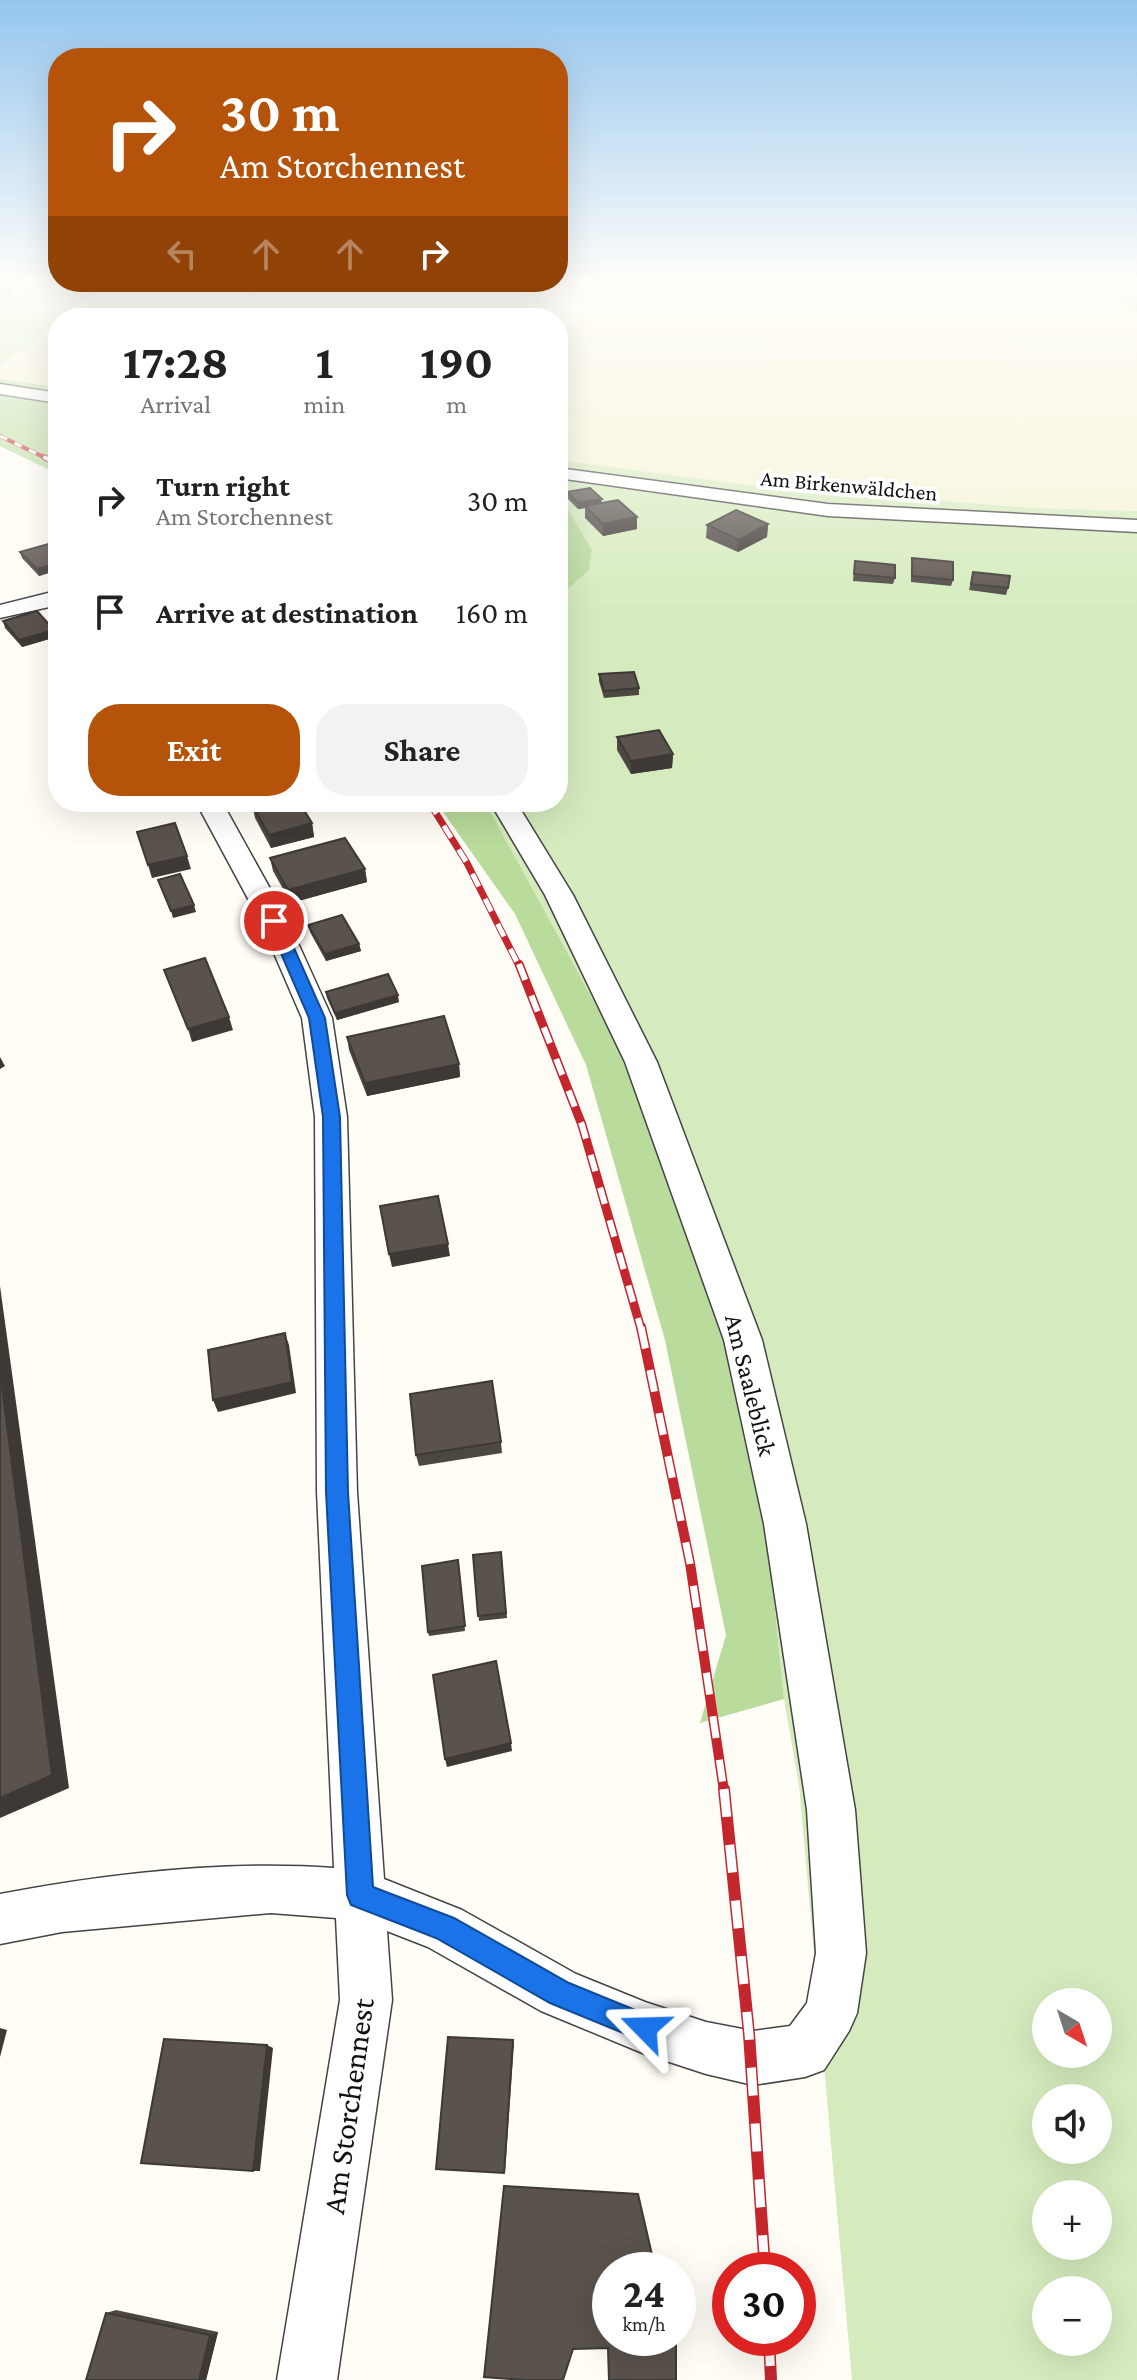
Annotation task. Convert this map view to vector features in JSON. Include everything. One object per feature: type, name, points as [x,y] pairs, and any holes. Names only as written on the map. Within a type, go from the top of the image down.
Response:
[{"type":"street","name":"Am Birkenwäldchen","points":[[568,474],[828,510],[1137,526]]},
{"type":"street","points":[[0,612],[48,599]]},
{"type":"street","name":"Am Storchennest","points":[[214,812],[274,921],[317,1018],[331,1117],[337,1492],[366,2000],[307,2380]]},
{"type":"street","name":"Am Saaleblick","points":[[360,1895],[444,1928],[559,1993],[645,2028],[706,2048],[753,2058],[805,2051],[831,2013],[841,1953],[831,1810],[785,1524],[743,1340],[641,1062],[559,895],[509,812]]},
{"type":"street","points":[[0,1919],[62,1907],[271,1888],[360,1895]]},
{"type":"shaded area","points":[[568,394],[1137,394],[1137,511],[1035,508],[770,488],[568,461]]},
{"type":"green space","points":[[0,394],[48,394],[48,469],[0,446]]},
{"type":"green space","points":[[568,461],[770,488],[1035,508],[1137,511],[1137,2380],[852,2380],[799,1785],[784,1699],[769,1549],[725,1341],[684,1218],[614,1038],[490,812],[568,812],[568,589],[589,570],[592,550],[568,509]]},
{"type":"green space","points":[[568,509],[592,550],[589,570],[568,589]]},
{"type":"green space","points":[[443,812],[490,812],[614,1038],[684,1218],[725,1341],[769,1549],[784,1699],[700,1723],[726,1635],[665,1340],[586,1065],[515,914]]},
{"type":"building","points":[[590,488],[602,499],[578,503],[568,492]]},
{"type":"building","points":[[618,500],[637,517],[603,524],[585,506]]},
{"type":"building","points":[[736,510],[768,524],[739,540],[707,525]]},
{"type":"building","points":[[48,544],[48,566],[37,569],[20,552]]},
{"type":"building","points":[[912,558],[953,562],[953,580],[912,576]]},
{"type":"building","points":[[855,561],[895,565],[895,578],[854,574]]},
{"type":"building","points":[[973,572],[1010,576],[1008,588],[971,584]]},
{"type":"building","points":[[37,611],[48,623],[48,632],[19,640],[3,621]]},
{"type":"building","points":[[634,672],[639,688],[604,691],[599,674]]},
{"type":"building","points":[[659,730],[673,754],[631,761],[617,737]]},
{"type":"building","points":[[256,812],[305,812],[312,823],[269,835]]},
{"type":"building","points":[[175,823],[187,856],[148,865],[137,832]]},
{"type":"building","points":[[345,838],[365,869],[288,890],[270,858]]},
{"type":"building","points":[[180,874],[194,905],[171,911],[158,880]]},
{"type":"building","points":[[342,915],[359,944],[325,954],[308,925]]},
{"type":"building","points":[[205,958],[229,1017],[188,1029],[164,970]]},
{"type":"building","points":[[388,974],[398,995],[335,1013],[326,992]]},
{"type":"building","points":[[444,1016],[459,1064],[365,1083],[347,1037]]},
{"type":"building","points":[[438,1196],[448,1244],[389,1254],[380,1206]]},
{"type":"building","points":[[285,1333],[292,1382],[213,1400],[208,1350]]},
{"type":"building","points":[[0,1371],[52,1775],[0,1798]]},
{"type":"building","points":[[492,1381],[501,1442],[416,1455],[410,1394]]},
{"type":"building","points":[[501,1552],[506,1613],[478,1616],[473,1555]]},
{"type":"building","points":[[458,1560],[465,1626],[428,1632],[422,1566]]},
{"type":"building","points":[[496,1661],[511,1743],[445,1759],[433,1675]]},
{"type":"building","points":[[448,2037],[513,2040],[504,2173],[436,2169]]},
{"type":"building","points":[[164,2039],[267,2045],[253,2171],[141,2163]]},
{"type":"building","points":[[504,2186],[638,2194],[651,2252],[592,2252],[592,2348],[573,2349],[563,2380],[484,2377]]},
{"type":"building","points":[[106,2313],[210,2335],[199,2380],[86,2380]]},
{"type":"building","points":[[608,2356],[676,2356],[676,2380],[609,2380]]},
{"type":"railway","points":[[0,436],[48,459]]},
{"type":"railway","points":[[44,457],[48,459]]},
{"type":"railway","points":[[435,812],[467,863],[519,966]]},
{"type":"railway","points":[[519,964],[582,1125],[641,1329]]},
{"type":"railway","points":[[641,1327],[690,1563],[724,1791]]},
{"type":"railway","points":[[724,1789],[749,2034],[764,2252]]},
{"type":"railway","points":[[770,2356],[771,2380]]},
{"type":"route","points":[[274,921],[317,1018],[331,1117],[337,1492],[360,1895],[444,1928],[559,1993],[645,2028]]}]
